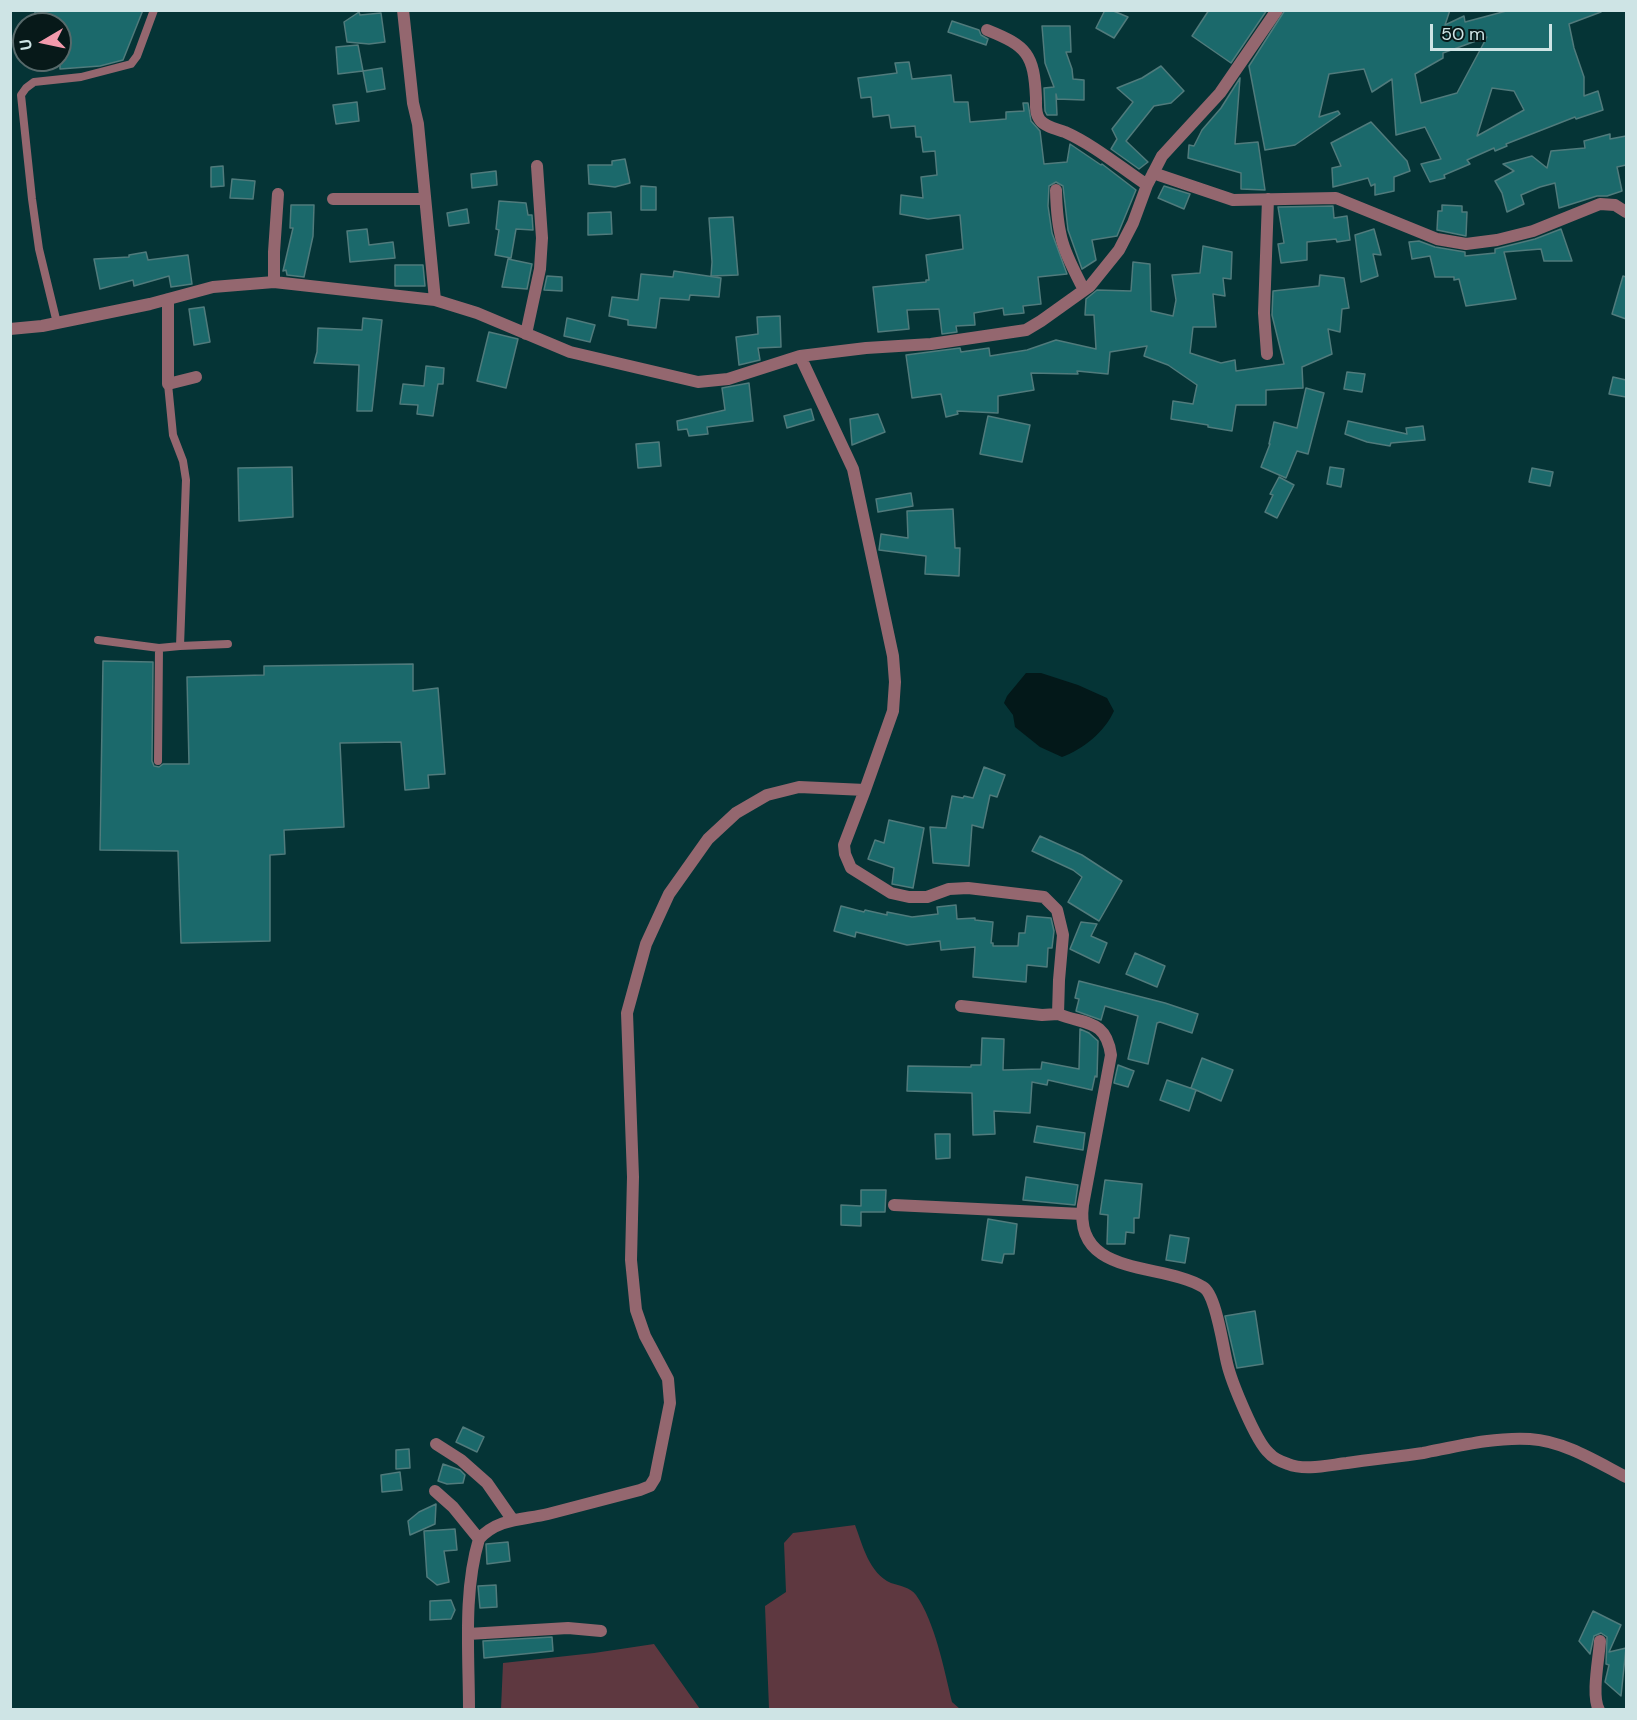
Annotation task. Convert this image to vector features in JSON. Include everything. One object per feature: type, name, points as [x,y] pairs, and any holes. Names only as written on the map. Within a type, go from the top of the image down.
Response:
[{"type":"street","points":[[403,10],[413,103],[418,124],[435,300]]},
{"type":"street","points":[[10,329],[57,323],[213,287],[274,282],[435,300],[477,313],[570,352],[698,381],[729,379],[800,356],[866,348],[912,346],[1026,330],[1084,290],[1119,250],[1162,156],[1220,93],[1277,10]]},
{"type":"street","points":[[987,30],[1016,42],[1025,50],[1032,63],[1037,114],[1041,122],[1082,141],[1147,185]]},
{"type":"street","points":[[526,334],[540,269],[542,238],[537,166]]},
{"type":"street","points":[[1153,172],[1233,200],[1336,198],[1437,239],[1466,244],[1497,240],[1533,231],[1600,204],[1615,205],[1626,212]]},
{"type":"street","points":[[1056,190],[1059,236],[1066,257],[1084,290]]},
{"type":"street","points":[[274,282],[274,242],[278,194]]},
{"type":"street","points":[[333,199],[424,199]]},
{"type":"street","points":[[1267,354],[1264,313],[1268,199]]},
{"type":"street","points":[[168,299],[168,384],[196,377]]},
{"type":"street","points":[[800,356],[854,469],[893,656],[895,682],[893,711],[844,845],[847,861],[851,868],[891,893],[909,897],[927,897],[949,889],[968,888],[1044,897],[1058,910],[1063,935],[1058,1014]]},
{"type":"street","points":[[469,1710],[468,1634],[474,1556],[479,1539],[486,1531],[512,1519],[546,1514],[640,1490],[650,1486],[655,1478],[670,1403],[668,1379],[645,1336],[636,1310],[631,1260],[633,1177],[627,1013],[646,945],[669,894],[708,839],[736,813],[767,795],[799,787],[865,790]]},
{"type":"street","points":[[962,1006],[1042,1015],[1058,1014],[1099,1027],[1110,1042],[1111,1055],[1082,1214],[1085,1233],[1095,1248],[1115,1262],[1188,1279],[1206,1288],[1214,1307],[1227,1366],[1257,1437],[1269,1454],[1291,1465],[1314,1467],[1419,1453],[1499,1438],[1533,1439],[1561,1445],[1626,1477]]},
{"type":"street","points":[[894,1204],[1082,1214]]},
{"type":"street","points":[[436,1444],[461,1460],[487,1483],[512,1519]]},
{"type":"street","points":[[435,1491],[459,1514],[479,1539]]},
{"type":"street","points":[[468,1634],[568,1628],[601,1631]]},
{"type":"street","points":[[1599,1710],[1596,1704],[1596,1694],[1600,1641]]},
{"type":"lane","points":[[57,323],[39,249],[21,95],[34,82],[81,77],[131,64],[137,56],[154,10]]},
{"type":"lane","points":[[168,384],[173,435],[183,461],[186,480],[180,646]]},
{"type":"lane","points":[[98,640],[159,648],[228,644]]},
{"type":"lane","points":[[158,761],[159,648]]},
{"type":"shaded area","points":[[1026,673],[1041,673],[1078,685],[1107,698],[1114,711],[1099,733],[1078,750],[1062,757],[1040,747],[1015,727],[1013,715],[1004,703]]},
{"type":"shaded area","points":[[855,1525],[864,1550],[877,1573],[891,1583],[911,1590],[923,1606],[938,1646],[952,1702],[960,1709],[769,1709],[765,1606],[786,1592],[784,1543],[793,1533]]},
{"type":"shaded area","points":[[654,1644],[700,1709],[501,1709],[503,1663]]},
{"type":"building","points":[[35,10],[143,10],[123,60],[100,66],[72,68],[72,12],[35,12]]},
{"type":"building","points":[[1105,10],[1128,17],[1114,38],[1096,28]]},
{"type":"building","points":[[1209,10],[1267,10],[1231,63],[1192,36]]},
{"type":"building","points":[[1285,10],[1450,10],[1445,25],[1464,16],[1465,22],[1510,10],[1600,10],[1601,12],[1569,24],[1584,77],[1584,96],[1598,91],[1603,110],[1576,119],[1575,117],[1506,144],[1507,146],[1495,151],[1494,148],[1467,160],[1470,164],[1444,175],[1445,178],[1430,182],[1421,164],[1441,159],[1425,127],[1396,135],[1392,79],[1372,92],[1364,69],[1329,74],[1319,117],[1338,111],[1340,114],[1295,145],[1265,150],[1249,66]],"holes":[[[1487,37],[1457,93],[1421,103],[1415,74],[1443,58],[1443,53]],[[1492,88],[1514,91],[1524,110],[1477,136]]]},
{"type":"building","points":[[359,12],[360,15],[381,13],[385,42],[369,44],[347,42],[344,22]]},
{"type":"building","points":[[952,21],[979,30],[981,35],[988,39],[986,45],[948,32]]},
{"type":"building","points":[[1042,26],[1070,26],[1071,52],[1066,52],[1073,79],[1084,80],[1084,100],[1057,99],[1056,94],[1057,115],[1047,115],[1045,111],[1044,88],[1054,87],[1045,63]]},
{"type":"building","points":[[358,45],[363,71],[338,74],[336,47]]},
{"type":"building","points":[[909,62],[912,79],[951,75],[954,102],[968,102],[970,122],[1006,119],[1006,112],[1024,111],[1023,103],[1028,103],[1031,121],[1040,131],[1044,164],[1067,162],[1070,144],[1102,164],[1136,190],[1117,236],[1092,240],[1096,260],[1082,269],[1068,230],[1063,186],[1056,182],[1049,186],[1048,206],[1052,233],[1067,274],[1038,277],[1041,304],[1023,306],[1024,313],[1004,315],[1003,308],[974,313],[975,325],[956,326],[957,332],[942,334],[939,309],[907,310],[909,329],[878,332],[873,287],[926,282],[929,280],[926,255],[963,249],[960,215],[928,219],[900,214],[901,195],[923,198],[921,177],[937,175],[935,151],[923,152],[921,137],[916,137],[915,126],[891,128],[889,115],[873,117],[871,97],[861,98],[858,78],[897,73],[895,63]]},
{"type":"building","points":[[1161,66],[1184,91],[1171,103],[1154,106],[1126,141],[1148,162],[1139,169],[1111,149],[1117,139],[1112,129],[1133,102],[1117,88],[1142,78]]},
{"type":"building","points":[[382,68],[385,89],[367,92],[363,71]]},
{"type":"building","points":[[1240,78],[1235,144],[1258,142],[1265,190],[1241,189],[1241,173],[1188,158],[1189,145],[1194,146],[1202,130],[1221,108]]},
{"type":"building","points":[[357,102],[359,121],[336,124],[333,105]]},
{"type":"building","points":[[1371,122],[1407,161],[1410,171],[1394,177],[1394,191],[1375,195],[1375,184],[1371,186],[1368,178],[1333,187],[1332,168],[1341,166],[1331,143]]},
{"type":"building","points":[[1610,134],[1610,139],[1626,136],[1626,165],[1617,167],[1622,191],[1559,208],[1555,183],[1521,195],[1524,204],[1507,212],[1502,193],[1495,181],[1514,171],[1503,164],[1532,156],[1547,168],[1551,151],[1585,148],[1584,141]]},
{"type":"building","points":[[625,159],[630,183],[615,187],[589,184],[588,165],[612,165],[612,161]]},
{"type":"building","points":[[223,166],[224,186],[211,187],[211,167]]},
{"type":"building","points":[[496,171],[497,185],[472,188],[471,174]]},
{"type":"building","points":[[232,179],[255,181],[253,199],[230,198]]},
{"type":"building","points":[[641,186],[656,187],[656,210],[641,210]]},
{"type":"building","points":[[1164,186],[1190,194],[1184,209],[1158,198]]},
{"type":"building","points":[[499,201],[526,203],[528,215],[532,215],[533,230],[516,229],[511,258],[495,255],[499,230],[496,229]]},
{"type":"building","points":[[291,205],[314,205],[313,236],[304,277],[287,275],[286,270],[283,271],[293,228],[290,228]]},
{"type":"building","points":[[1442,205],[1462,206],[1462,212],[1467,212],[1466,236],[1437,230],[1438,211],[1442,211]]},
{"type":"building","points":[[1333,206],[1334,218],[1347,216],[1350,240],[1307,242],[1307,260],[1281,263],[1278,244],[1284,243],[1278,207]]},
{"type":"building","points":[[467,209],[469,223],[449,226],[447,213]]},
{"type":"building","points":[[611,212],[612,234],[588,235],[588,213]]},
{"type":"building","points":[[733,217],[738,275],[711,276],[709,218]]},
{"type":"building","points":[[367,229],[369,245],[393,242],[395,258],[350,262],[347,231]]},
{"type":"building","points":[[1374,229],[1381,255],[1373,254],[1378,276],[1361,282],[1355,235]]},
{"type":"building","points":[[1561,229],[1572,261],[1544,261],[1541,249],[1504,252],[1516,299],[1466,306],[1459,279],[1435,277],[1430,256],[1412,259],[1409,242],[1419,241],[1435,247],[1465,252],[1465,256],[1495,253],[1495,249],[1535,239]]},
{"type":"building","points":[[1203,246],[1232,252],[1231,279],[1223,278],[1225,296],[1213,294],[1216,327],[1193,327],[1190,353],[1221,363],[1235,360],[1236,371],[1284,364],[1272,315],[1273,291],[1319,286],[1320,275],[1344,278],[1349,308],[1342,309],[1340,332],[1328,329],[1332,354],[1302,367],[1303,388],[1266,390],[1266,405],[1236,405],[1232,431],[1171,419],[1173,401],[1193,404],[1197,385],[1168,365],[1144,356],[1147,346],[1110,352],[1108,374],[1077,371],[1078,374],[1031,373],[1034,390],[998,396],[998,413],[957,411],[958,414],[946,417],[941,394],[912,398],[906,355],[960,348],[961,352],[989,348],[990,356],[1027,350],[1056,340],[1096,349],[1094,315],[1085,315],[1086,299],[1097,290],[1131,291],[1133,262],[1150,264],[1151,311],[1173,316],[1176,300],[1172,275],[1200,273]]},
{"type":"building","points":[[146,252],[148,260],[188,255],[192,284],[171,287],[169,276],[134,286],[133,280],[100,289],[94,259],[129,257],[129,255]]},
{"type":"building","points":[[508,259],[532,264],[527,289],[502,287]]},
{"type":"building","points":[[395,265],[423,265],[425,286],[395,286]]},
{"type":"building","points":[[674,271],[721,278],[719,297],[690,295],[689,300],[660,298],[656,328],[628,325],[628,320],[609,316],[612,297],[638,300],[641,274],[673,277]]},
{"type":"building","points":[[547,276],[562,277],[562,291],[544,290]]},
{"type":"building","points":[[1623,276],[1626,277],[1626,319],[1612,314]]},
{"type":"building","points":[[204,307],[210,342],[194,345],[189,309]]},
{"type":"building","points":[[780,316],[781,347],[758,348],[760,360],[739,365],[736,337],[758,334],[757,317]]},
{"type":"building","points":[[363,318],[382,320],[372,411],[357,411],[359,365],[314,363],[318,328],[362,330]]},
{"type":"building","points":[[567,318],[595,325],[590,342],[564,336]]},
{"type":"building","points":[[489,332],[518,339],[506,388],[477,381]]},
{"type":"building","points":[[426,366],[444,368],[443,384],[438,384],[433,416],[417,414],[418,405],[400,404],[403,384],[424,386]]},
{"type":"building","points":[[1347,372],[1365,374],[1362,392],[1344,389]]},
{"type":"building","points":[[1613,377],[1626,380],[1626,397],[1609,394]]},
{"type":"building","points":[[749,383],[753,421],[707,427],[708,434],[689,436],[687,429],[678,430],[677,421],[725,410],[722,388]]},
{"type":"building","points":[[1306,388],[1324,393],[1308,454],[1297,451],[1286,478],[1261,467],[1270,444],[1274,422],[1297,428]]},
{"type":"building","points":[[811,409],[814,420],[787,428],[784,416]]},
{"type":"building","points":[[878,414],[885,432],[852,445],[850,419]]},
{"type":"building","points":[[988,416],[1030,425],[1022,462],[980,454]]},
{"type":"building","points":[[1348,421],[1407,434],[1406,428],[1423,426],[1425,440],[1391,443],[1390,446],[1367,442],[1345,434]]},
{"type":"building","points":[[659,442],[661,466],[638,468],[636,444]]},
{"type":"building","points":[[292,467],[293,517],[239,521],[238,468]]},
{"type":"building","points":[[1330,467],[1344,469],[1341,487],[1327,484]]},
{"type":"building","points":[[1532,468],[1553,472],[1550,486],[1529,482]]},
{"type":"building","points":[[1279,477],[1294,485],[1277,518],[1265,512],[1273,495],[1270,494]]},
{"type":"building","points":[[911,493],[913,506],[878,512],[876,499]]},
{"type":"building","points":[[953,509],[955,548],[960,548],[959,576],[925,574],[926,556],[879,550],[881,534],[908,538],[907,511]]},
{"type":"building","points":[[103,661],[153,662],[152,761],[154,766],[159,767],[163,764],[189,764],[187,677],[264,675],[264,666],[413,664],[413,691],[438,688],[445,774],[428,775],[429,788],[405,790],[401,742],[340,743],[344,827],[284,830],[285,854],[270,855],[270,941],[181,943],[178,851],[100,850]]},
{"type":"building","points":[[984,767],[1005,775],[997,797],[990,795],[983,828],[972,825],[969,866],[933,863],[930,827],[946,828],[952,796],[973,798]]},
{"type":"building","points":[[889,820],[924,828],[913,888],[892,884],[894,868],[868,859],[875,840],[884,843]]},
{"type":"building","points":[[1040,836],[1082,855],[1122,881],[1099,921],[1068,902],[1082,877],[1073,870],[1032,851]]},
{"type":"building","points":[[956,905],[957,919],[975,918],[975,920],[993,922],[991,943],[993,946],[1018,946],[1019,933],[1025,933],[1027,916],[1051,918],[1054,931],[1052,948],[1048,948],[1047,967],[1027,965],[1026,982],[973,977],[975,947],[941,950],[940,941],[907,945],[856,932],[855,937],[834,931],[841,906],[864,912],[865,910],[887,915],[887,912],[912,917],[938,914],[937,907]]},
{"type":"building","points":[[1081,922],[1097,924],[1091,936],[1107,943],[1099,963],[1070,949]]},
{"type":"building","points":[[1135,953],[1165,966],[1157,987],[1126,974]]},
{"type":"building","points":[[1079,981],[1198,1014],[1192,1033],[1157,1023],[1148,1064],[1128,1059],[1138,1016],[1105,1006],[1101,1020],[1076,1011],[1079,999],[1075,998]]},
{"type":"building","points":[[1080,1029],[1098,1041],[1097,1077],[1095,1076],[1092,1090],[1048,1080],[1047,1085],[1032,1082],[1030,1113],[994,1111],[995,1134],[973,1135],[972,1093],[907,1091],[908,1066],[971,1067],[971,1065],[981,1065],[982,1038],[1004,1039],[1003,1070],[1041,1069],[1042,1062],[1079,1069]]},
{"type":"building","points":[[1202,1058],[1233,1070],[1221,1101],[1191,1088]]},
{"type":"building","points":[[1118,1065],[1134,1071],[1128,1087],[1114,1083]]},
{"type":"building","points":[[1167,1080],[1196,1090],[1189,1111],[1160,1100]]},
{"type":"building","points":[[1037,1126],[1085,1133],[1083,1150],[1034,1142]]},
{"type":"building","points":[[935,1134],[950,1134],[950,1158],[936,1159]]},
{"type":"building","points":[[1026,1177],[1078,1185],[1075,1205],[1023,1200]]},
{"type":"building","points":[[1105,1180],[1142,1184],[1139,1218],[1134,1218],[1134,1233],[1126,1232],[1125,1244],[1107,1244],[1108,1215],[1100,1214]]},
{"type":"building","points":[[861,1190],[886,1190],[885,1212],[861,1212],[861,1226],[841,1225],[841,1205],[861,1206]]},
{"type":"building","points":[[988,1219],[1017,1224],[1014,1254],[1004,1254],[1002,1263],[982,1260]]},
{"type":"building","points":[[1170,1235],[1189,1238],[1185,1263],[1166,1260]]},
{"type":"building","points":[[1255,1311],[1263,1364],[1237,1368],[1225,1316]]},
{"type":"building","points":[[463,1427],[484,1437],[477,1452],[456,1442]]},
{"type":"building","points":[[409,1449],[410,1468],[396,1469],[396,1450]]},
{"type":"building","points":[[443,1464],[460,1470],[465,1475],[463,1483],[447,1484],[438,1481]]},
{"type":"building","points":[[400,1472],[402,1490],[382,1492],[381,1475]]},
{"type":"building","points":[[436,1504],[435,1524],[410,1535],[408,1521],[419,1512]]},
{"type":"building","points":[[455,1529],[457,1550],[444,1551],[449,1582],[437,1585],[427,1577],[424,1531]]},
{"type":"building","points":[[508,1542],[510,1561],[487,1564],[486,1544]]},
{"type":"building","points":[[496,1585],[497,1607],[480,1608],[478,1586]]},
{"type":"building","points":[[451,1600],[455,1610],[451,1619],[430,1620],[430,1601]]},
{"type":"building","points":[[1593,1611],[1621,1625],[1609,1652],[1626,1648],[1621,1696],[1605,1682],[1609,1665],[1606,1664],[1607,1637],[1601,1633],[1594,1636],[1590,1654],[1579,1641]]},
{"type":"building","points":[[552,1637],[553,1651],[484,1658],[483,1641]]}]
